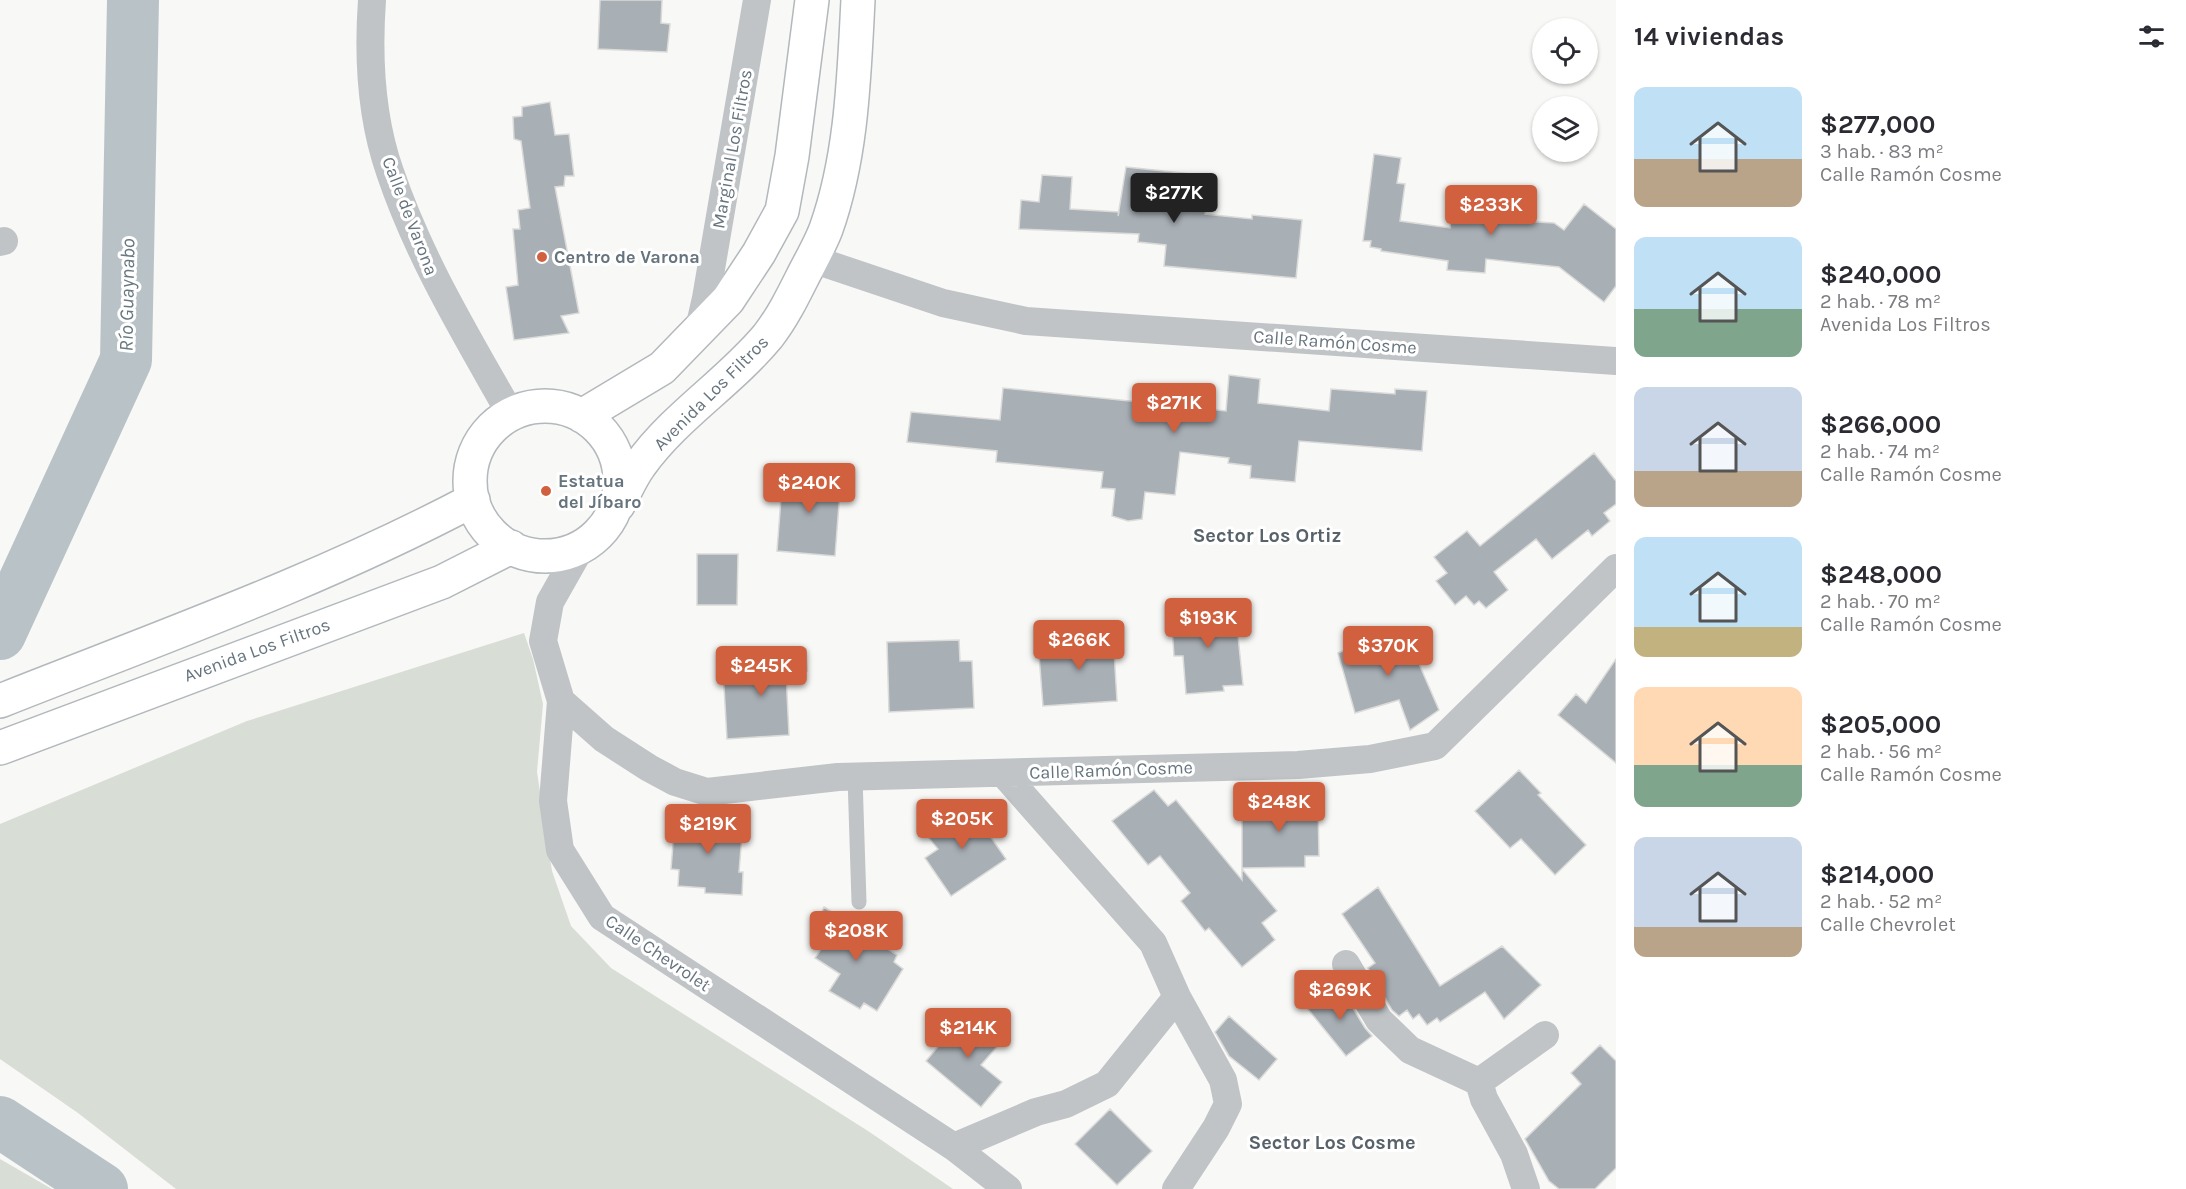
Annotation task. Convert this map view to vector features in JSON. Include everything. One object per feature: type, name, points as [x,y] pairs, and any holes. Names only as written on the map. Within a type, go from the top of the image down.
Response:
[{"type":"main road","points":[[582,416],[663,368],[728,300],[759,253],[782,211],[792,156],[813,0]]},
{"type":"main road","name":"Avenida Los Filtros","points":[[618,505],[640,465],[676,424],[728,379],[786,311],[826,230],[843,170],[854,77],[858,0]]},
{"type":"main road","points":[[539,405],[569,408],[582,416],[595,423],[613,447],[621,475],[618,505],[603,531],[580,549],[543,555],[522,553],[496,538],[477,515],[469,486],[472,456],[487,430],[510,413],[539,405]]},
{"type":"main road","points":[[0,701],[197,625],[422,528],[473,500]]},
{"type":"main road","name":"Avenida Los Filtros","points":[[0,748],[442,582],[511,547]]},
{"type":"street","name":"Calle de Varona","points":[[372,0],[369,40],[376,115],[389,170],[413,232],[436,281],[510,413]]},
{"type":"street","name":"Marginal Los Filtros","points":[[698,333],[758,0]]},
{"type":"street","name":"Calle Ramón Cosme","points":[[812,259],[943,303],[1026,321],[1616,361]]},
{"type":"street","name":"Calle Chevrolet","points":[[580,549],[550,602],[543,641],[561,701],[553,801],[560,850],[602,917],[954,1147],[1008,1189]]},
{"type":"street","name":"Calle Ramón Cosme","points":[[561,701],[604,739],[649,768],[675,782],[707,792],[855,777],[1298,765],[1370,759],[1435,746],[1616,568]]},
{"type":"street","points":[[1004,773],[1153,943],[1177,997],[1223,1080],[1228,1104],[1216,1128],[1176,1189]]},
{"type":"street","points":[[1346,964],[1379,1020],[1410,1050],[1479,1082],[1484,1099],[1514,1155],[1526,1189]]},
{"type":"street","points":[[954,1147],[1036,1112],[1066,1104],[1107,1084],[1177,997]]},
{"type":"street","points":[[1479,1082],[1545,1035]]},
{"type":"lane","points":[[855,777],[859,902]]},
{"type":"shaded area","points":[[524,633],[533,659],[543,704],[537,772],[552,871],[571,926],[611,968],[868,1131],[953,1189],[176,1189],[78,1113],[0,1059],[0,824],[247,721]]},
{"type":"shaded area","points":[[0,1159],[52,1189],[0,1189]]},
{"type":"building","points":[[600,0],[662,0],[661,23],[670,24],[667,52],[598,49]]},
{"type":"building","name":"Centro de Varona","points":[[550,102],[555,135],[569,134],[574,176],[565,176],[564,186],[555,187],[579,313],[561,316],[569,333],[514,340],[506,287],[518,285],[513,229],[520,229],[518,210],[530,208],[521,141],[514,139],[513,117],[522,116],[522,107]]},
{"type":"building","points":[[1374,154],[1401,158],[1397,183],[1405,184],[1400,221],[1450,228],[1452,205],[1491,208],[1490,219],[1554,223],[1564,230],[1584,204],[1616,229],[1616,286],[1604,302],[1559,267],[1486,259],[1485,273],[1447,270],[1448,261],[1381,251],[1381,249],[1370,247],[1371,241],[1363,241]]},
{"type":"building","points":[[1126,167],[1191,174],[1190,181],[1208,183],[1205,214],[1252,219],[1252,215],[1302,220],[1296,278],[1164,266],[1166,245],[1138,242],[1139,234],[1019,229],[1021,200],[1039,202],[1042,175],[1072,177],[1070,209],[1119,212]]},
{"type":"building","points":[[1229,375],[1260,379],[1258,403],[1329,411],[1331,389],[1395,394],[1395,389],[1427,391],[1422,451],[1299,441],[1295,482],[1250,478],[1251,466],[1228,463],[1229,458],[1180,452],[1175,495],[1145,492],[1142,519],[1128,521],[1112,516],[1115,489],[1101,488],[1103,472],[996,462],[997,451],[907,442],[911,412],[1000,420],[1003,388],[1226,411]]},
{"type":"building","points":[[1594,453],[1616,481],[1616,504],[1604,513],[1610,521],[1592,536],[1588,530],[1552,559],[1536,539],[1494,572],[1508,590],[1486,608],[1479,601],[1474,605],[1466,596],[1455,605],[1436,581],[1447,573],[1434,557],[1467,531],[1480,546]]},
{"type":"building","points":[[783,472],[841,478],[835,556],[777,551]]},
{"type":"building","points":[[697,554],[738,554],[737,605],[697,605]]},
{"type":"building","points":[[1235,607],[1243,685],[1223,686],[1224,691],[1186,694],[1183,656],[1174,656],[1171,612]]},
{"type":"building","points":[[1403,627],[1439,710],[1410,730],[1399,700],[1355,713],[1338,653]]},
{"type":"building","points":[[1113,634],[1117,701],[1043,706],[1039,655],[1054,654],[1053,638]]},
{"type":"building","points":[[959,640],[960,661],[972,661],[974,708],[889,712],[887,642]]},
{"type":"building","points":[[806,649],[807,671],[786,673],[789,735],[727,739],[723,669],[776,666],[776,651]]},
{"type":"building","points":[[1616,659],[1616,763],[1558,715],[1576,694],[1586,703]]},
{"type":"building","points":[[1519,770],[1541,793],[1538,795],[1586,845],[1555,875],[1521,839],[1510,848],[1475,811]]},
{"type":"building","points":[[1154,790],[1168,806],[1176,800],[1242,880],[1242,869],[1277,911],[1262,923],[1275,940],[1242,967],[1209,928],[1205,931],[1181,901],[1190,893],[1160,856],[1148,865],[1112,821]]},
{"type":"building","points":[[1302,796],[1302,807],[1318,806],[1319,856],[1305,856],[1305,867],[1242,868],[1242,808],[1260,808],[1259,798]]},
{"type":"building","points":[[968,804],[1006,859],[951,896],[925,858],[938,849],[923,831]]},
{"type":"building","points":[[675,818],[743,823],[739,872],[743,872],[742,895],[705,893],[705,888],[678,886],[679,870],[671,869]]},
{"type":"building","points":[[1378,887],[1440,986],[1502,946],[1541,985],[1504,1019],[1485,992],[1440,1022],[1437,1018],[1427,1025],[1419,1014],[1413,1019],[1407,1010],[1399,1016],[1392,1010],[1368,968],[1375,963],[1342,914]]},
{"type":"building","points":[[824,907],[897,955],[894,962],[903,969],[877,1011],[864,1003],[860,1009],[829,991],[840,974],[815,958],[824,945],[812,934]]},
{"type":"building","points":[[1340,987],[1372,1036],[1346,1056],[1307,1008]]},
{"type":"building","points":[[967,1012],[1002,1041],[981,1065],[1002,1082],[981,1107],[926,1061]]},
{"type":"building","points":[[1229,1016],[1277,1059],[1259,1080],[1229,1056],[1215,1032]]},
{"type":"building","points":[[1600,1045],[1616,1061],[1616,1168],[1595,1189],[1559,1189],[1549,1181],[1525,1139],[1581,1084],[1571,1073]]},
{"type":"building","points":[[1110,1109],[1152,1151],[1117,1185],[1075,1144]]},
{"type":"waterway","name":"Río Guaynabo","points":[[0,634],[126,360],[133,0]]},
{"type":"waterway","name":"Río Guaynabo","points":[[0,1122],[102,1189]]},
{"type":"place","name":"Centro de Varona","points":[[542,257]]},
{"type":"place","name":"Estatua del Jíbaro","points":[[546,491]]},
{"type":"district","name":"Sector Los Ortiz","points":[[1267,535]]},
{"type":"district","name":"Sector Los Cosme","points":[[1332,1142]]}]
